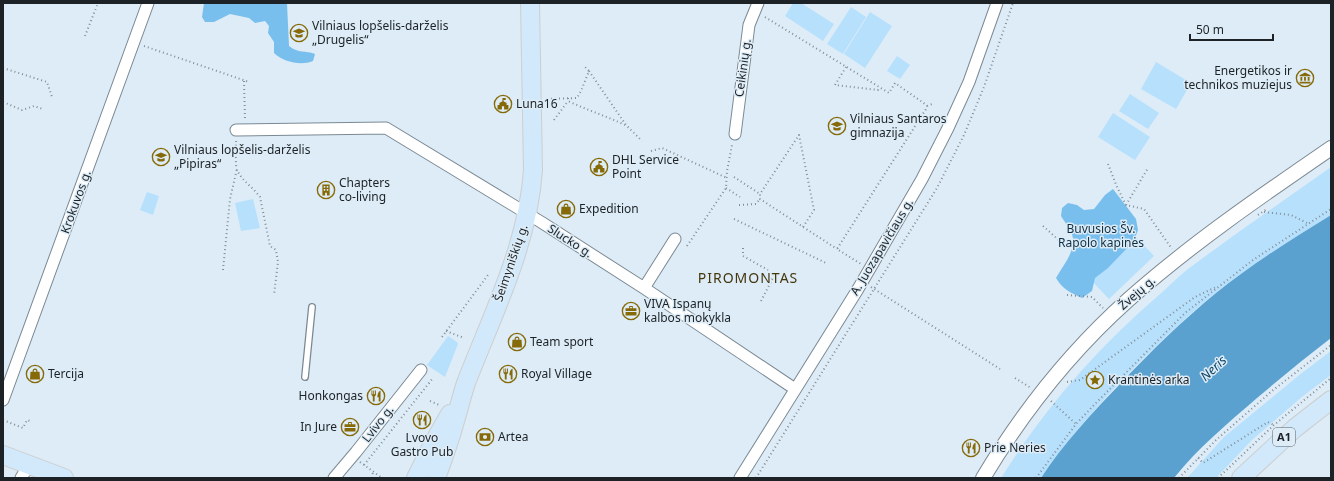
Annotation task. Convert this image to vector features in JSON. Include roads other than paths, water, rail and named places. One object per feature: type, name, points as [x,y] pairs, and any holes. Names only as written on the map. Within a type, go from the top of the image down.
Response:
[{"type":"main road","name":"Šeimyniškių g.","points":[[436,478],[448,446],[461,396],[520,244],[527,213],[532,185],[533,154],[530,3]]},
{"type":"main road","name":"Šeimyniškių g.","points":[[416,478],[433,444],[461,396]]},
{"type":"main road","name":"A1","points":[[1241,478],[1295,428],[1331,400]]},
{"type":"main road","points":[[3,455],[25,472],[64,478]]},
{"type":"street","name":"Krokuvos g.","points":[[3,400],[148,3]]},
{"type":"street","name":"Ceikinių g.","points":[[734,134],[749,25],[758,3]]},
{"type":"street","name":"A. Juozapavičiaus g.","points":[[740,478],[862,282],[922,179],[969,82],[997,3]]},
{"type":"street","name":"Slucko g.","points":[[241,130],[386,128],[527,213],[644,288],[795,389]]},
{"type":"street","name":"Žvejų g.","points":[[983,478],[1005,442],[1040,394],[1076,353],[1112,316],[1202,240],[1331,148]]},
{"type":"street","points":[[644,288],[675,239]]},
{"type":"street","name":"Lvivo g.","points":[[334,478],[421,370]]},
{"type":"lane","points":[[304,377],[312,307]]},
{"type":"water","name":"Neris","points":[[1331,215],[1331,338],[1224,426],[1193,456],[1174,478],[1041,478],[1069,440],[1089,417],[1144,359],[1179,325],[1216,293],[1244,272]]},
{"type":"place","name":"Vilniaus lopšelis-darželis „Drugelis“","points":[[299,33]]},
{"type":"place","name":"Energetikos ir technikos muziejus","points":[[1305,78]]},
{"type":"place","name":"Luna16","points":[[503,104]]},
{"type":"place","name":"Vilniaus Santaros gimnazija","points":[[837,126]]},
{"type":"place","name":"Vilniaus lopšelis-darželis „Pipiras“","points":[[161,157]]},
{"type":"place","name":"DHL Service Point","points":[[599,167]]},
{"type":"place","name":"Chapters co-living","points":[[326,190]]},
{"type":"place","name":"Expedition","points":[[566,209]]},
{"type":"place","name":"VIVA Ispanų kalbos mokykla","points":[[631,311]]},
{"type":"place","name":"Team sport","points":[[517,342]]},
{"type":"place","name":"Tercija","points":[[35,374]]},
{"type":"place","name":"Royal Village","points":[[508,374]]},
{"type":"place","name":"Krantinės arka","points":[[1095,380]]},
{"type":"place","name":"Honkongas","points":[[376,396]]},
{"type":"place","name":"Lvovo Gastro Pub","points":[[422,420]]},
{"type":"place","name":"In Jure","points":[[350,427]]},
{"type":"place","name":"Artea","points":[[485,437]]},
{"type":"place","name":"Prie Neries","points":[[971,448]]},
{"type":"district","name":"PIROMONTAS","points":[[748,278]]},
{"type":"park label","name":"Buvusios Šv. Rapolo kapinės","points":[[1101,236]]}]
